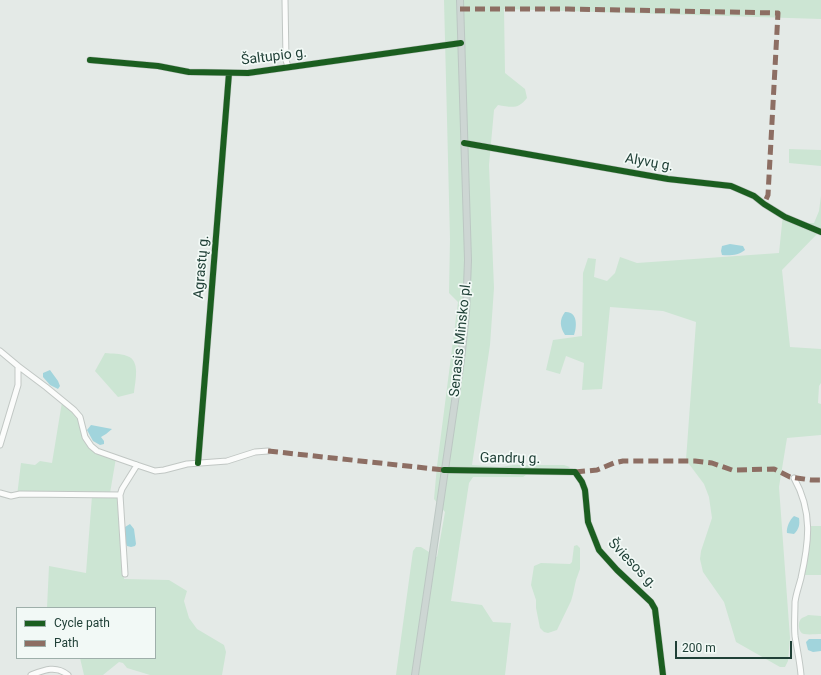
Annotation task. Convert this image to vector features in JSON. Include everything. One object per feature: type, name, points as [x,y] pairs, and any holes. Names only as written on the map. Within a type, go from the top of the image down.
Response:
[{"type":"main road","name":"Senasis Minsko pl.","points":[[415,675],[461,360],[466,313],[468,260],[460,0]]},
{"type":"street","points":[[286,0],[286,60],[288,67]]},
{"type":"street","name":"Šaltupio g.","points":[[90,60],[158,66],[189,72],[248,73],[461,43]]},
{"type":"street","name":"Agrastų g.","points":[[198,463],[229,73]]},
{"type":"street","name":"Alyvų g.","points":[[464,143],[668,179],[731,186],[754,196],[785,217],[821,232]]},
{"type":"street","points":[[0,351],[74,410],[80,417],[85,436],[91,446],[97,451],[155,471],[187,464],[227,461],[255,452],[268,451]]},
{"type":"street","points":[[0,445],[18,385],[18,366]]},
{"type":"street","points":[[125,574],[119,502],[122,489],[137,465]]},
{"type":"street","name":"Gandrų g.","points":[[444,470],[575,472]]},
{"type":"street","name":"Šviesos g.","points":[[575,472],[582,482],[585,490],[588,522],[599,550],[617,570],[652,602],[655,609],[663,675]]},
{"type":"street","points":[[794,478],[800,488],[805,502],[808,521],[806,552],[795,600],[795,635],[801,675]]},
{"type":"street","points":[[0,493],[11,496],[20,494],[63,496],[120,495]]},
{"type":"street","points":[[31,675],[50,669],[64,671],[68,675]]},
{"type":"green space","points":[[444,0],[821,0],[821,19],[504,9],[505,73],[525,89],[527,98],[524,102],[517,106],[511,107],[498,105],[494,110],[489,165],[494,288],[490,345],[472,465],[500,467],[514,465],[564,465],[570,467],[568,469],[533,470],[523,477],[473,477],[469,483],[451,601],[482,605],[493,622],[511,623],[505,675],[396,675],[413,551],[416,547],[421,547],[437,557],[445,512],[434,499],[458,302],[449,293],[450,239]]},
{"type":"green space","points":[[789,149],[821,150],[821,166],[789,163]]},
{"type":"green space","points":[[821,196],[821,234],[818,233],[782,270],[790,347],[821,349],[821,383],[819,386],[818,403],[821,404],[821,435],[787,438],[779,487],[790,638],[788,661],[785,667],[780,667],[736,642],[724,602],[703,572],[700,559],[701,551],[712,518],[709,497],[704,484],[686,460],[696,322],[663,311],[610,307],[602,389],[582,390],[584,363],[566,356],[560,374],[546,370],[553,340],[582,336],[583,273],[588,258],[596,259],[594,277],[607,281],[615,273],[620,257],[637,263],[779,253],[783,214],[808,223],[814,223],[819,211]]},
{"type":"green space","points":[[105,353],[124,355],[131,358],[134,362],[136,367],[136,378],[134,393],[118,397],[95,371]]},
{"type":"green space","points":[[62,402],[78,417],[87,444],[116,458],[110,493],[17,496],[21,463],[35,465],[40,461],[52,463]]},
{"type":"green space","points":[[92,496],[118,496],[124,579],[169,580],[187,591],[184,601],[189,618],[197,629],[224,645],[226,652],[222,675],[150,675],[127,668],[123,663],[119,662],[103,675],[84,675],[80,659],[156,659],[156,607],[47,607],[49,566],[86,573]]},
{"type":"green space","points":[[810,526],[821,526],[821,575],[804,575],[809,546]]},
{"type":"green space","points":[[577,545],[580,548],[580,569],[571,601],[557,630],[548,633],[544,632],[540,628],[536,600],[531,585],[534,566],[541,563],[570,564],[572,562],[574,546]]},
{"type":"green space","points":[[808,615],[821,616],[821,634],[806,634],[800,632],[799,622],[802,618]]},
{"type":"water","points":[[730,244],[743,246],[745,250],[734,255],[722,255],[722,246]]},
{"type":"water","points":[[565,312],[572,314],[576,320],[574,335],[565,335],[562,329],[561,321]]},
{"type":"water","points":[[50,370],[58,381],[60,386],[58,389],[50,385],[43,377],[43,373]]},
{"type":"water","points":[[91,425],[112,429],[101,437],[104,444],[100,445],[93,441],[87,430]]},
{"type":"water","points":[[794,516],[799,518],[798,529],[794,534],[787,533],[791,519]]},
{"type":"water","points":[[130,524],[134,529],[136,544],[135,546],[131,547],[127,546],[125,541],[125,527]]},
{"type":"water","points":[[809,639],[821,639],[821,651],[813,652],[808,650],[806,642]]},
{"type":"marked path","points":[[460,9],[568,9],[778,13],[768,195],[764,204]]},
{"type":"marked path","points":[[268,451],[444,470]]},
{"type":"marked path","points":[[575,472],[597,470],[623,461],[695,461],[712,463],[732,470],[774,469],[790,477],[821,480]]},
{"type":"cycle path","points":[[90,60],[158,66],[189,72],[248,73],[461,43]]},
{"type":"cycle path","points":[[198,463],[229,73]]},
{"type":"cycle path","points":[[464,143],[668,179],[731,186],[754,196],[785,217],[821,232]]},
{"type":"cycle path","points":[[444,470],[575,472],[582,482],[585,490],[588,522],[599,550],[617,570],[651,602],[655,609],[663,675]]}]
